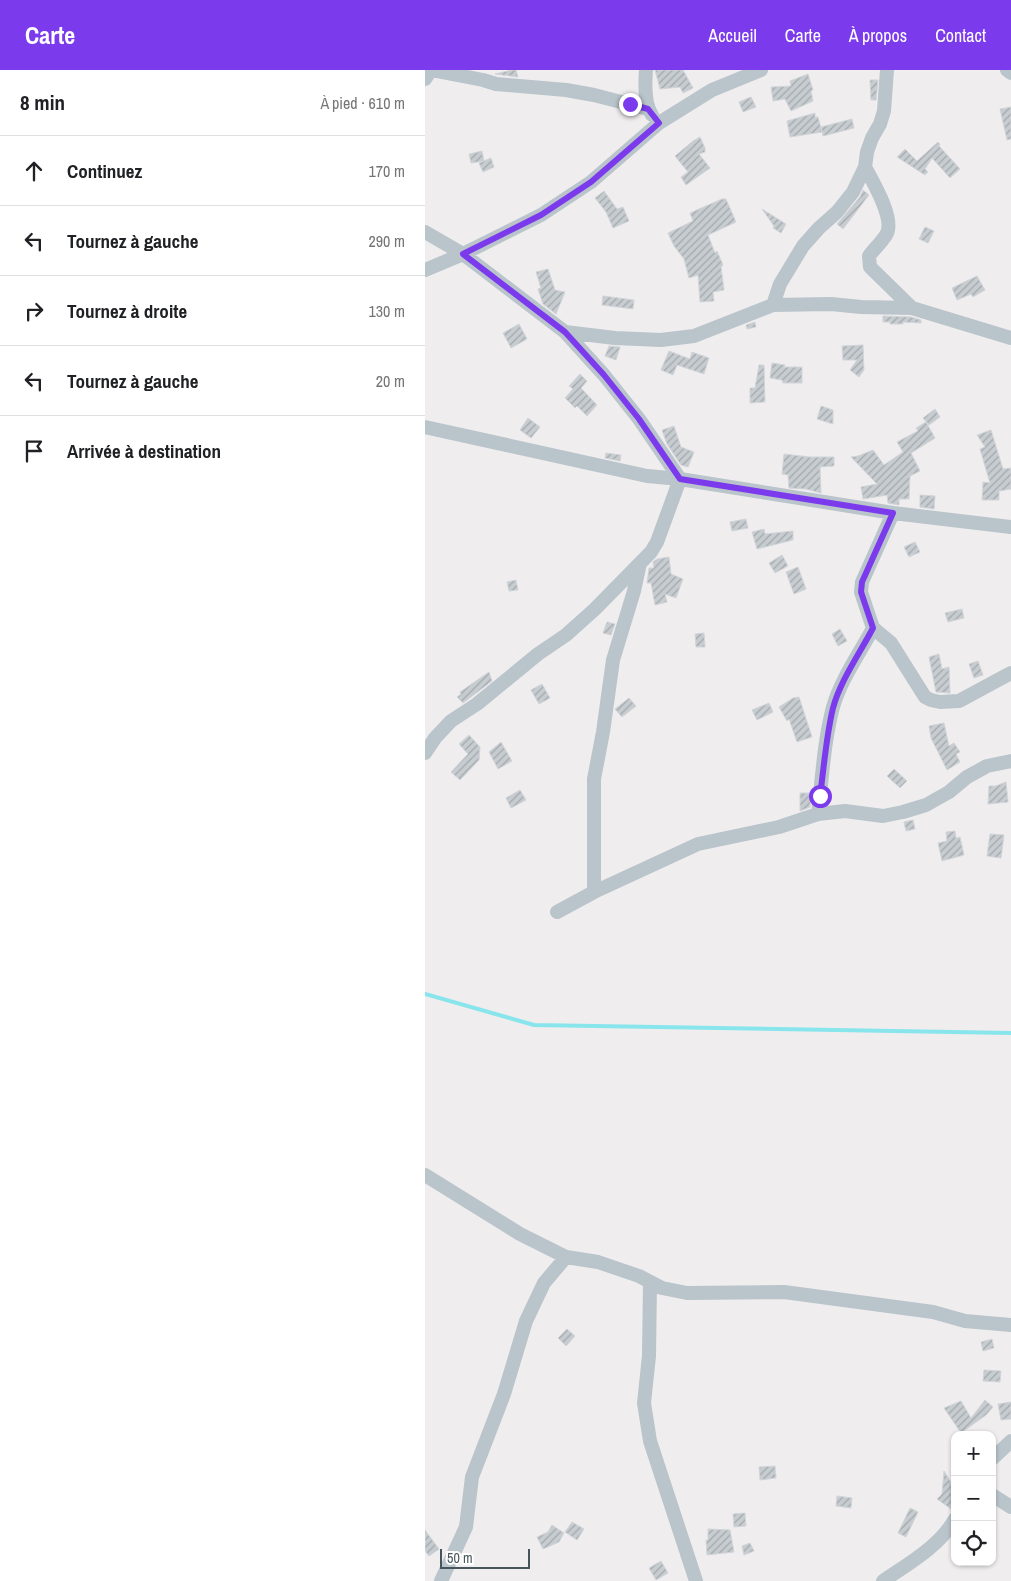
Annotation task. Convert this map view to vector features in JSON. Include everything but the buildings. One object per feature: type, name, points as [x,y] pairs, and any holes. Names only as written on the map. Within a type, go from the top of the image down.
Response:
[{"type":"street","points":[[425,79],[431,70],[496,84],[575,92],[648,109]]},
{"type":"street","points":[[646,70],[648,109],[659,123]]},
{"type":"street","points":[[425,270],[463,254],[541,215],[584,187],[659,123],[712,90],[761,70]]},
{"type":"street","points":[[773,305],[781,284],[803,246],[837,212],[853,192],[865,167],[867,152],[884,111],[887,70]]},
{"type":"street","points":[[1007,70],[1011,73]]},
{"type":"street","points":[[865,167],[880,196],[889,228],[886,235],[869,256],[870,267],[912,308]]},
{"type":"street","points":[[425,232],[463,254],[565,332],[604,375],[639,419],[680,479]]},
{"type":"street","points":[[565,332],[615,338],[661,340],[694,336],[773,305],[831,304],[861,307],[912,308],[1011,338]]},
{"type":"street","points":[[425,427],[647,476],[680,479],[893,513],[1011,528]]},
{"type":"street","points":[[425,753],[435,738],[451,721],[477,704],[538,654],[566,635],[595,609],[651,552],[657,542],[680,479]]},
{"type":"street","points":[[893,513],[862,582],[861,592],[873,628],[891,642],[925,697],[931,700],[940,702],[959,701],[1011,673]]},
{"type":"street","points":[[594,892],[594,779],[613,660],[634,591],[640,563]]},
{"type":"street","points":[[818,814],[833,706],[842,685],[873,628]]},
{"type":"street","points":[[557,912],[594,892],[698,844],[779,827],[818,814],[845,811],[883,816],[903,812],[926,805],[949,792],[967,777],[987,766],[1011,761]]},
{"type":"street","points":[[425,1174],[520,1234],[566,1257],[598,1262],[639,1276],[661,1288],[687,1293],[784,1292],[924,1311],[965,1320],[1011,1326]]},
{"type":"street","points":[[441,1581],[466,1527],[472,1477],[504,1394],[526,1321],[544,1283],[566,1257]]},
{"type":"street","points":[[650,1282],[649,1356],[643,1403],[650,1441],[696,1581]]},
{"type":"street","points":[[996,1455],[1011,1441]]},
{"type":"street","points":[[996,1498],[1011,1507]]},
{"type":"street","points":[[883,1581],[931,1546],[954,1521]]},
{"type":"waterway","points":[[425,994],[534,1025],[1011,1033]]},
{"type":"route","points":[[630,104],[648,109],[659,123],[591,182],[541,215],[463,254],[565,332],[604,375],[639,419],[680,479],[893,513],[862,582],[861,592],[873,628],[842,685],[833,706],[820,796]]}]
